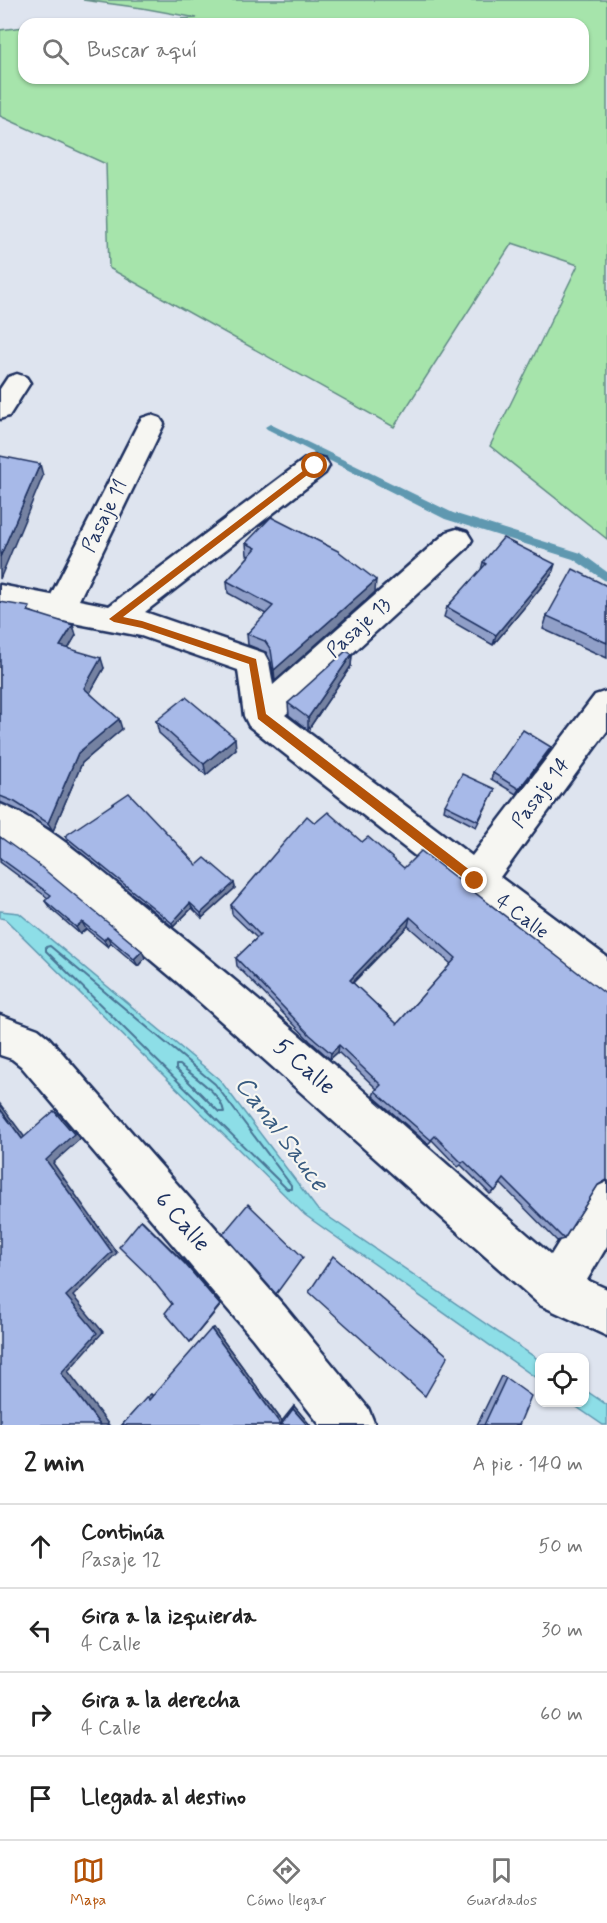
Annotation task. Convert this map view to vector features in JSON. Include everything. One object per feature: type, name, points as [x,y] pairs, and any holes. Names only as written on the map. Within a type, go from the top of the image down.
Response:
[{"type":"street","points":[[0,410],[17,383]]},
{"type":"street","name":"Pasaje 11","points":[[60,607],[151,424]]},
{"type":"street","points":[[114,619],[315,466]]},
{"type":"street","name":"Pasaje 13","points":[[261,716],[457,540]]},
{"type":"street","points":[[0,597],[142,624],[253,662],[261,716]]},
{"type":"street","name":"Pasaje 14","points":[[475,881],[607,705]]},
{"type":"street","name":"4 Calle","points":[[261,716],[607,981]]},
{"type":"street","name":"5 Calle","points":[[0,820],[54,856],[190,967],[556,1289],[607,1313]]},
{"type":"street","name":"6 Calle","points":[[0,1035],[24,1043],[34,1052],[269,1323],[351,1425]]},
{"type":"street","points":[[556,1289],[607,1204]]},
{"type":"green space","points":[[83,0],[607,0],[607,539],[490,446],[578,265],[512,243],[394,427],[109,268],[106,164],[0,116],[0,30],[18,28],[18,84],[589,84],[589,18],[197,18]]},
{"type":"water","points":[[0,911],[19,913],[220,1080],[317,1209],[535,1357],[535,1377],[305,1215],[5,919],[0,918]]},
{"type":"water","points":[[589,1393],[607,1405],[607,1425],[603,1425],[577,1407],[589,1407]]},
{"type":"building","points":[[0,456],[40,464],[0,557]]},
{"type":"building","points":[[271,517],[338,551],[376,580],[274,670],[271,650],[265,641],[247,634],[273,606],[227,581],[256,548],[246,543]]},
{"type":"building","points":[[503,538],[555,564],[496,635],[447,607],[486,564],[483,562]]},
{"type":"building","points":[[573,569],[607,586],[607,643],[547,616]]},
{"type":"building","points":[[0,602],[30,607],[28,611],[73,625],[60,646],[101,658],[84,688],[119,719],[78,753],[48,823],[15,802],[0,796]]},
{"type":"building","points":[[346,651],[352,654],[308,718],[288,703]]},
{"type":"building","points":[[186,697],[235,738],[204,764],[156,721]]},
{"type":"building","points":[[523,730],[551,747],[519,789],[493,773]]},
{"type":"building","points":[[462,774],[495,789],[478,821],[445,805]]},
{"type":"building","points":[[129,793],[197,865],[205,858],[234,883],[201,913],[190,903],[172,923],[65,836]]},
{"type":"building","points":[[328,812],[362,842],[368,837],[404,868],[421,851],[607,995],[607,1180],[598,1185],[564,1239],[504,1179],[495,1191],[435,1136],[431,1140],[375,1091],[381,1085],[339,1045],[331,1053],[310,1035],[236,958],[260,935],[231,905],[307,816],[315,823]],"holes":[[[410,917],[456,958],[397,1024],[350,980]]]},
{"type":"building","points":[[0,837],[35,862],[142,951],[134,959],[107,936],[104,940],[82,922],[76,927],[45,901],[51,895],[0,858]]},
{"type":"building","points":[[0,1109],[22,1139],[54,1111],[74,1134],[46,1160],[112,1252],[66,1296],[97,1333],[61,1373],[100,1425],[0,1425]]},
{"type":"building","points":[[248,1204],[303,1257],[276,1294],[223,1234]]},
{"type":"building","points":[[141,1220],[185,1264],[220,1305],[190,1342],[165,1313],[172,1304],[151,1278],[119,1247]]},
{"type":"building","points":[[333,1256],[448,1356],[425,1396],[309,1292]]},
{"type":"building","points":[[211,1329],[281,1425],[122,1425],[147,1397],[149,1400]]},
{"type":"building","points":[[506,1378],[531,1396],[519,1425],[484,1425]]},
{"type":"building","points":[[293,1409],[307,1425],[281,1425]]},
{"type":"waterway","points":[[270,427],[449,516],[577,556],[607,578]]},
{"type":"route","points":[[315,466],[114,619],[142,624],[253,662],[261,716],[475,881]]},
{"type":"water label","name":"Canal Sauce","points":[[281,1134]]}]
